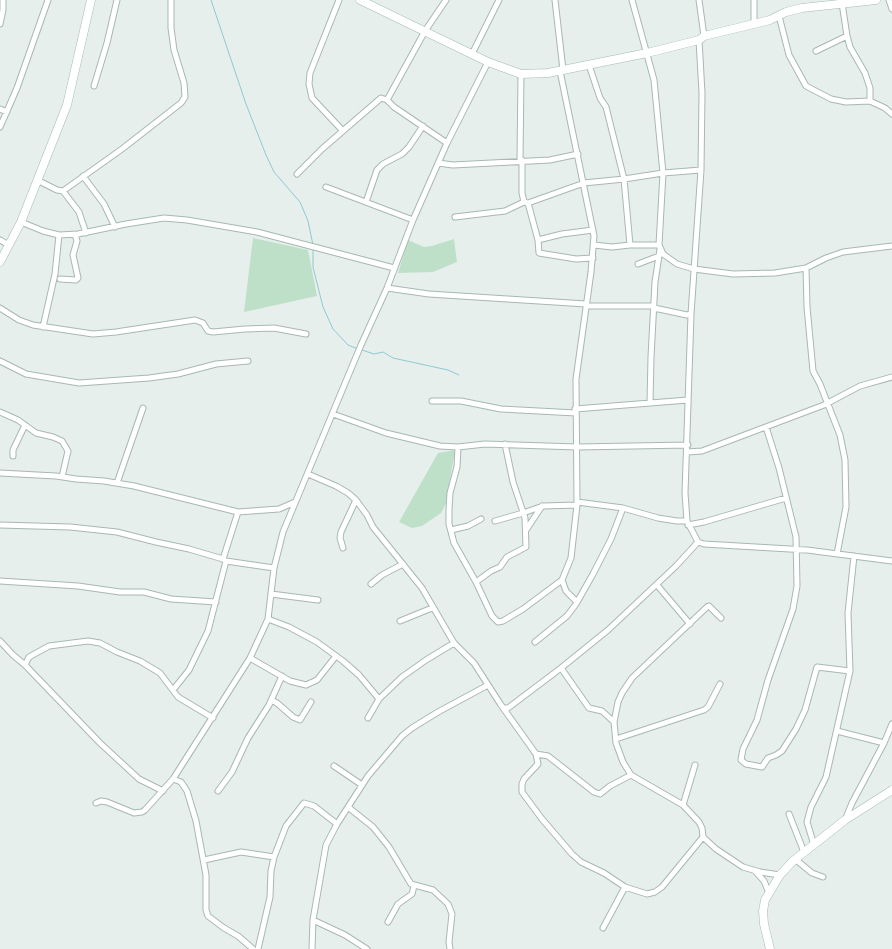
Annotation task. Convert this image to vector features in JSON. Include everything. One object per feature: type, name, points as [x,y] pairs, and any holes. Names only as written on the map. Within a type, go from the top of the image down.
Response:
[{"type":"main road","points":[[0,262],[21,222],[67,105],[91,0]]},
{"type":"main road","points":[[362,0],[488,62],[521,74],[561,71],[647,53],[754,24],[818,3],[842,4],[854,1],[876,0]]},
{"type":"main road","points":[[770,949],[763,911],[769,893],[780,875],[795,859],[845,820],[892,790]]},
{"type":"street","points":[[0,24],[3,0]]},
{"type":"street","points":[[0,127],[48,0]]},
{"type":"street","points":[[94,86],[117,0]]},
{"type":"street","points":[[63,191],[122,149],[181,103],[185,97],[184,83],[174,50],[171,28],[172,0]]},
{"type":"street","points":[[339,0],[310,73],[309,84],[312,98],[343,131]]},
{"type":"street","points":[[387,100],[425,31],[446,0]]},
{"type":"street","points":[[472,54],[499,0]]},
{"type":"street","points":[[458,447],[450,493],[451,530],[460,556],[476,582],[492,616],[498,622],[523,609],[562,580],[571,558],[577,504],[576,380],[594,245],[593,230],[561,71],[555,0]]},
{"type":"street","points":[[632,0],[654,80],[663,172],[660,247],[655,282],[650,403]]},
{"type":"street","points":[[699,0],[702,93],[701,170],[691,314],[685,510],[687,523],[698,542],[704,544],[797,550],[892,561]]},
{"type":"street","points":[[754,0],[754,24]]},
{"type":"street","points":[[889,0],[892,9]]},
{"type":"street","points":[[842,4],[846,36],[865,73],[870,88],[870,101]]},
{"type":"street","points":[[779,16],[789,55],[806,86],[831,99],[846,102],[870,101],[892,114]]},
{"type":"street","points":[[816,50],[846,36]]},
{"type":"street","points":[[96,803],[100,801],[107,802],[134,813],[145,810],[173,779],[250,658],[268,618],[274,568],[283,532],[357,354],[387,288],[413,220],[447,143],[488,62]]},
{"type":"street","points":[[589,65],[600,98],[606,107],[624,179],[630,245]]},
{"type":"street","points":[[521,74],[522,193],[538,240],[538,251],[540,254],[576,259],[593,258]]},
{"type":"street","points":[[297,174],[382,98],[447,143]]},
{"type":"street","points":[[0,109],[7,112]]},
{"type":"street","points":[[366,202],[378,170],[383,164],[402,154],[423,126]]},
{"type":"street","points":[[438,163],[453,165],[550,160],[578,154]]},
{"type":"street","points":[[455,217],[506,211],[584,183],[624,179],[663,172],[701,170]]},
{"type":"street","points":[[83,176],[104,204],[115,227]]},
{"type":"street","points":[[38,180],[57,190],[63,191],[79,212],[86,233]]},
{"type":"street","points":[[326,187],[413,220]]},
{"type":"street","points":[[21,222],[59,235],[86,233],[164,218],[188,220],[257,232],[394,268]]},
{"type":"street","points":[[538,240],[562,234],[593,230]]},
{"type":"street","points":[[60,279],[76,280],[78,278],[74,255],[77,242],[75,234]]},
{"type":"street","points":[[44,327],[53,283],[59,235]]},
{"type":"street","points":[[0,240],[10,245]]},
{"type":"street","points":[[594,245],[660,247],[670,260],[677,264],[694,269],[733,274],[775,274],[806,268],[843,252],[892,246]]},
{"type":"street","points":[[638,264],[659,256]]},
{"type":"street","points":[[806,268],[807,306],[813,371],[828,402],[840,435],[845,460],[846,507],[837,554]]},
{"type":"street","points":[[387,288],[446,296],[586,305],[654,307],[687,315],[691,314]]},
{"type":"street","points":[[0,308],[18,320],[44,327],[92,334],[195,320],[203,323],[208,331],[213,332],[274,328],[306,334]]},
{"type":"street","points":[[0,361],[26,374],[79,383],[149,378],[178,374],[216,364],[248,361]]},
{"type":"street","points":[[688,452],[702,451],[828,402],[860,386],[892,378]]},
{"type":"street","points":[[432,400],[461,401],[501,409],[576,411],[688,400]]},
{"type":"street","points":[[117,483],[143,408]]},
{"type":"street","points":[[0,412],[36,433],[62,441],[68,451],[62,477]]},
{"type":"street","points":[[332,414],[386,433],[440,446],[458,447],[473,444],[577,447],[688,445]]},
{"type":"street","points":[[13,456],[13,450],[25,425]]},
{"type":"street","points":[[766,427],[779,468],[796,537],[797,586],[793,609],[768,680],[757,720],[743,749],[740,760],[746,764],[762,767],[768,758],[782,751],[796,729],[804,710],[817,667],[850,671]]},
{"type":"street","points":[[476,582],[500,566],[507,556],[526,547],[523,513],[513,482],[505,444]]},
{"type":"street","points":[[0,473],[117,483],[238,512],[279,509],[296,502]]},
{"type":"street","points":[[308,474],[336,486],[356,500],[373,527],[422,588],[454,643],[474,663],[536,754],[538,764],[522,784],[522,792],[542,820],[581,862],[604,873],[625,887],[647,894],[655,892],[662,887],[703,838],[702,828],[699,822],[682,805],[631,775],[623,762],[616,739],[614,722],[618,702],[632,678],[707,607],[710,606],[721,618]]},
{"type":"street","points":[[495,521],[543,506],[577,504],[623,508],[677,522],[704,522],[786,498]]},
{"type":"street","points":[[343,548],[340,538],[341,532],[356,500]]},
{"type":"street","points":[[526,530],[543,506]]},
{"type":"street","points":[[535,642],[567,616],[577,602],[611,539],[623,508]]},
{"type":"street","points":[[173,690],[189,670],[208,631],[224,560],[238,512]]},
{"type":"street","points":[[451,530],[468,526],[480,519]]},
{"type":"street","points":[[0,525],[70,526],[116,532],[190,549],[224,560],[274,568]]},
{"type":"street","points":[[504,708],[508,708],[608,630],[676,566],[698,542]]},
{"type":"street","points":[[814,844],[807,822],[811,807],[826,778],[850,671],[848,613],[854,556]]},
{"type":"street","points":[[371,584],[382,575],[403,564]]},
{"type":"street","points":[[0,581],[8,580],[78,586],[120,592],[144,592],[171,599],[216,602]]},
{"type":"street","points":[[562,580],[565,590]]},
{"type":"street","points":[[657,584],[690,624]]},
{"type":"street","points":[[551,588],[558,587],[565,590],[577,602]]},
{"type":"street","points":[[271,594],[318,600]]},
{"type":"street","points":[[400,621],[432,608]]},
{"type":"street","points":[[268,618],[316,642],[336,656],[359,675],[379,699]]},
{"type":"street","points":[[0,641],[18,660],[26,662],[100,743],[139,779],[163,791]]},
{"type":"street","points":[[26,662],[35,653],[49,646],[88,641],[100,643],[140,661],[160,673],[178,697],[213,718]]},
{"type":"street","points":[[368,718],[379,699],[410,671],[454,643]]},
{"type":"street","points":[[250,658],[300,685],[311,684],[336,656]]},
{"type":"street","points":[[561,668],[588,708],[602,711],[614,722]]},
{"type":"street","points":[[218,791],[232,772],[248,738],[271,700],[282,676]]},
{"type":"street","points":[[616,739],[704,710],[708,707],[720,684]]},
{"type":"street","points":[[312,949],[313,920],[326,846],[362,785],[402,736],[412,728],[488,685]]},
{"type":"street","points":[[271,700],[293,717],[300,720],[311,702]]},
{"type":"street","points":[[845,820],[892,724]]},
{"type":"street","points":[[837,731],[892,743]]},
{"type":"street","points":[[536,754],[548,756],[594,792],[600,794],[610,786],[631,775]]},
{"type":"street","points":[[682,805],[695,765]]},
{"type":"street","points":[[334,766],[362,785]]},
{"type":"street","points":[[173,779],[181,782],[187,791],[196,821],[206,875],[206,910],[208,916],[238,936],[253,949]]},
{"type":"street","points":[[258,949],[270,898],[271,871],[274,857],[286,826],[304,802],[314,806],[338,824]]},
{"type":"street","points":[[348,807],[373,827],[389,847],[408,880],[414,886],[433,890],[448,904],[452,914],[450,949]]},
{"type":"street","points":[[789,814],[804,852]]},
{"type":"street","points":[[703,838],[743,867],[780,875]]},
{"type":"street","points":[[204,860],[241,852],[274,857]]},
{"type":"street","points":[[795,859],[812,873],[823,877]]},
{"type":"street","points":[[755,871],[764,882],[769,893]]},
{"type":"street","points":[[388,922],[398,904],[412,894],[414,886]]},
{"type":"street","points":[[603,928],[625,887]]},
{"type":"street","points":[[313,920],[345,935],[367,949]]},
{"type":"green space","points":[[253,238],[308,250],[317,296],[244,312]]},
{"type":"green space","points":[[454,239],[457,262],[433,272],[398,273],[408,240],[424,247]]},
{"type":"green space","points":[[455,450],[446,503],[441,513],[422,526],[412,528],[399,522],[438,453]]},
{"type":"waterway","points":[[211,0],[246,104],[266,155],[274,172],[300,202],[308,221],[313,245]]},
{"type":"waterway","points":[[313,249],[313,267],[323,307],[333,329],[348,345],[358,349]]},
{"type":"waterway","points":[[362,350],[374,354],[383,352],[393,358],[448,370],[459,375]]}]
